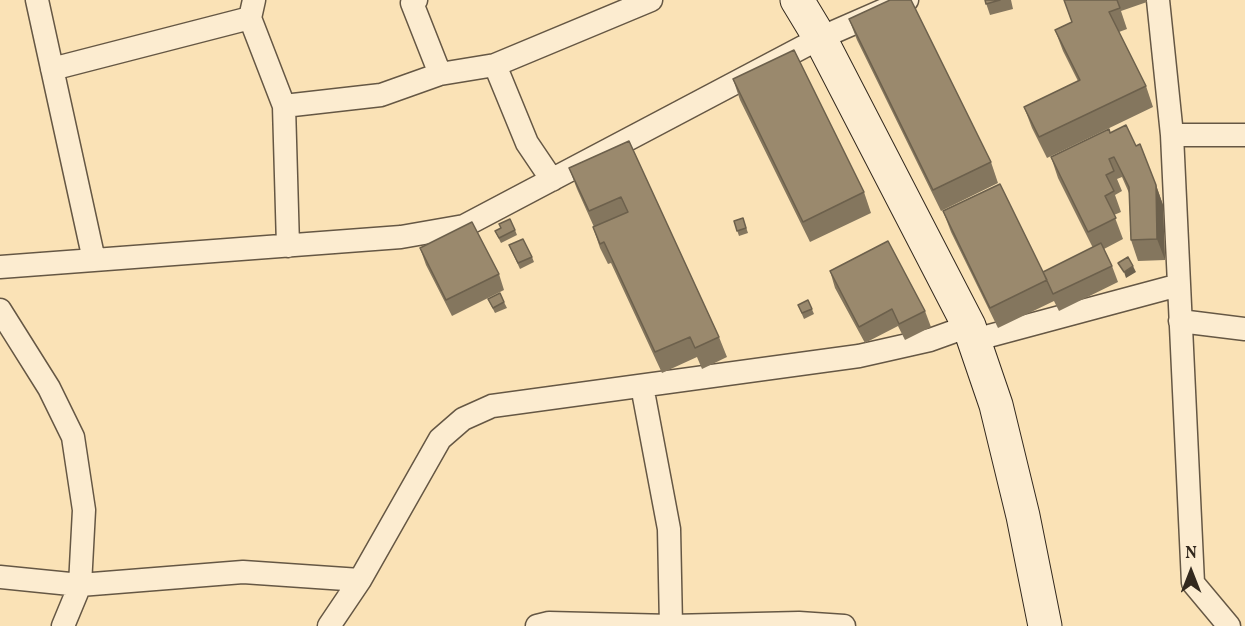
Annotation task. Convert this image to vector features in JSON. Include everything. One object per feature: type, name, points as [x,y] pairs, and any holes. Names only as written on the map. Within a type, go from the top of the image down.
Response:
[{"type":"street","points":[[37,0],[94,260]]},
{"type":"street","points":[[416,0],[412,3],[440,74]]},
{"type":"street","points":[[284,106],[381,95],[440,74],[495,64],[651,0]]},
{"type":"street","points":[[797,0],[819,38],[971,333],[996,405],[1023,516],[1045,626]]},
{"type":"street","points":[[0,267],[401,237],[464,226],[819,38],[907,0]]},
{"type":"street","points":[[1158,0],[1172,135],[1193,583],[1228,626]]},
{"type":"street","points":[[52,69],[252,9],[284,106],[288,246]]},
{"type":"street","points":[[495,64],[527,142],[552,180]]},
{"type":"street","points":[[1172,135],[1245,135]]},
{"type":"street","points":[[329,626],[360,580],[440,439],[463,419],[492,406],[859,356],[971,333],[1179,285]]},
{"type":"street","points":[[0,310],[50,388],[73,437],[84,510],[80,585],[63,626]]},
{"type":"street","points":[[1180,321],[1245,329]]},
{"type":"street","points":[[642,386],[669,530],[671,626]]},
{"type":"street","points":[[0,577],[80,585],[243,572],[360,580]]},
{"type":"street","points":[[537,626],[549,622],[671,626],[799,622],[844,626]]},
{"type":"building","points":[[890,0],[911,0],[991,162],[933,190],[849,19]]},
{"type":"building","points":[[985,0],[1000,0],[986,4]]},
{"type":"building","points":[[1064,0],[1117,0],[1120,8],[1109,12],[1146,86],[1039,137],[1024,107],[1080,80],[1055,30],[1072,22]]},
{"type":"building","points":[[794,50],[864,192],[803,222],[733,79]]},
{"type":"building","points":[[1126,125],[1136,146],[1140,144],[1156,185],[1157,239],[1131,240],[1129,187],[1114,157],[1109,159],[1114,171],[1106,175],[1114,191],[1105,196],[1116,218],[1088,232],[1051,157],[1109,129],[1110,133]]},
{"type":"building","points":[[629,141],[719,337],[695,348],[690,337],[655,352],[604,242],[600,244],[593,227],[628,212],[621,197],[589,211],[569,168]]},
{"type":"building","points":[[1000,184],[1047,280],[990,308],[943,211]]},
{"type":"building","points":[[743,218],[746,228],[737,231],[734,221]]},
{"type":"building","points":[[510,219],[515,230],[499,238],[495,231],[501,228],[499,224]]},
{"type":"building","points":[[472,222],[499,274],[446,300],[420,248]]},
{"type":"building","points":[[523,239],[532,257],[518,263],[509,245]]},
{"type":"building","points":[[888,241],[925,311],[899,324],[892,309],[859,327],[830,271]]},
{"type":"building","points":[[1101,243],[1112,266],[1053,294],[1043,272]]},
{"type":"building","points":[[1128,257],[1133,266],[1124,272],[1118,263]]},
{"type":"building","points":[[500,293],[504,302],[493,308],[488,299]]},
{"type":"building","points":[[808,300],[812,309],[802,313],[798,305]]}]
